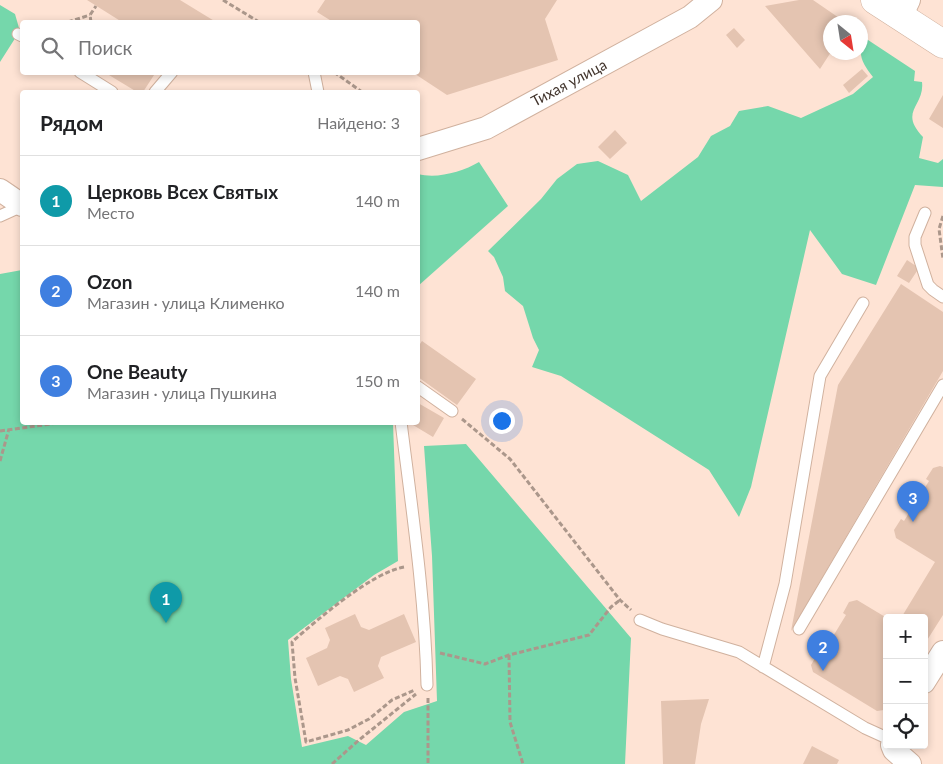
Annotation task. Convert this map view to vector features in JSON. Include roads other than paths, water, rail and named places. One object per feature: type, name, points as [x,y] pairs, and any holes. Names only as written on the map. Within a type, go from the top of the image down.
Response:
[{"type":"main road","points":[[875,0],[905,8],[943,44]]},
{"type":"street","name":"Тихая улица","points":[[420,147],[486,128],[690,17],[712,0]]},
{"type":"street","points":[[0,190],[20,205]]},
{"type":"street","points":[[928,676],[943,652]]},
{"type":"street","points":[[894,749],[910,764]]},
{"type":"lane","points":[[85,75],[109,90]]},
{"type":"lane","points":[[157,90],[169,75]]},
{"type":"lane","points":[[315,75],[318,90]]},
{"type":"lane","points":[[0,216],[20,207]]},
{"type":"lane","points":[[925,212],[915,237],[915,245],[928,285],[943,297]]},
{"type":"lane","points":[[762,667],[785,584],[820,376],[863,303]]},
{"type":"lane","points":[[799,629],[943,384]]},
{"type":"lane","points":[[420,388],[452,411]]},
{"type":"lane","points":[[401,425],[419,564],[427,685]]},
{"type":"lane","points":[[640,620],[662,630],[740,652],[865,728],[883,736]]},
{"type":"place","name":"One Beauty","points":[[913,522]]},
{"type":"place","name":"Церковь Всех Святых","points":[[166,623]]},
{"type":"place","name":"Ozon","points":[[823,671]]}]
